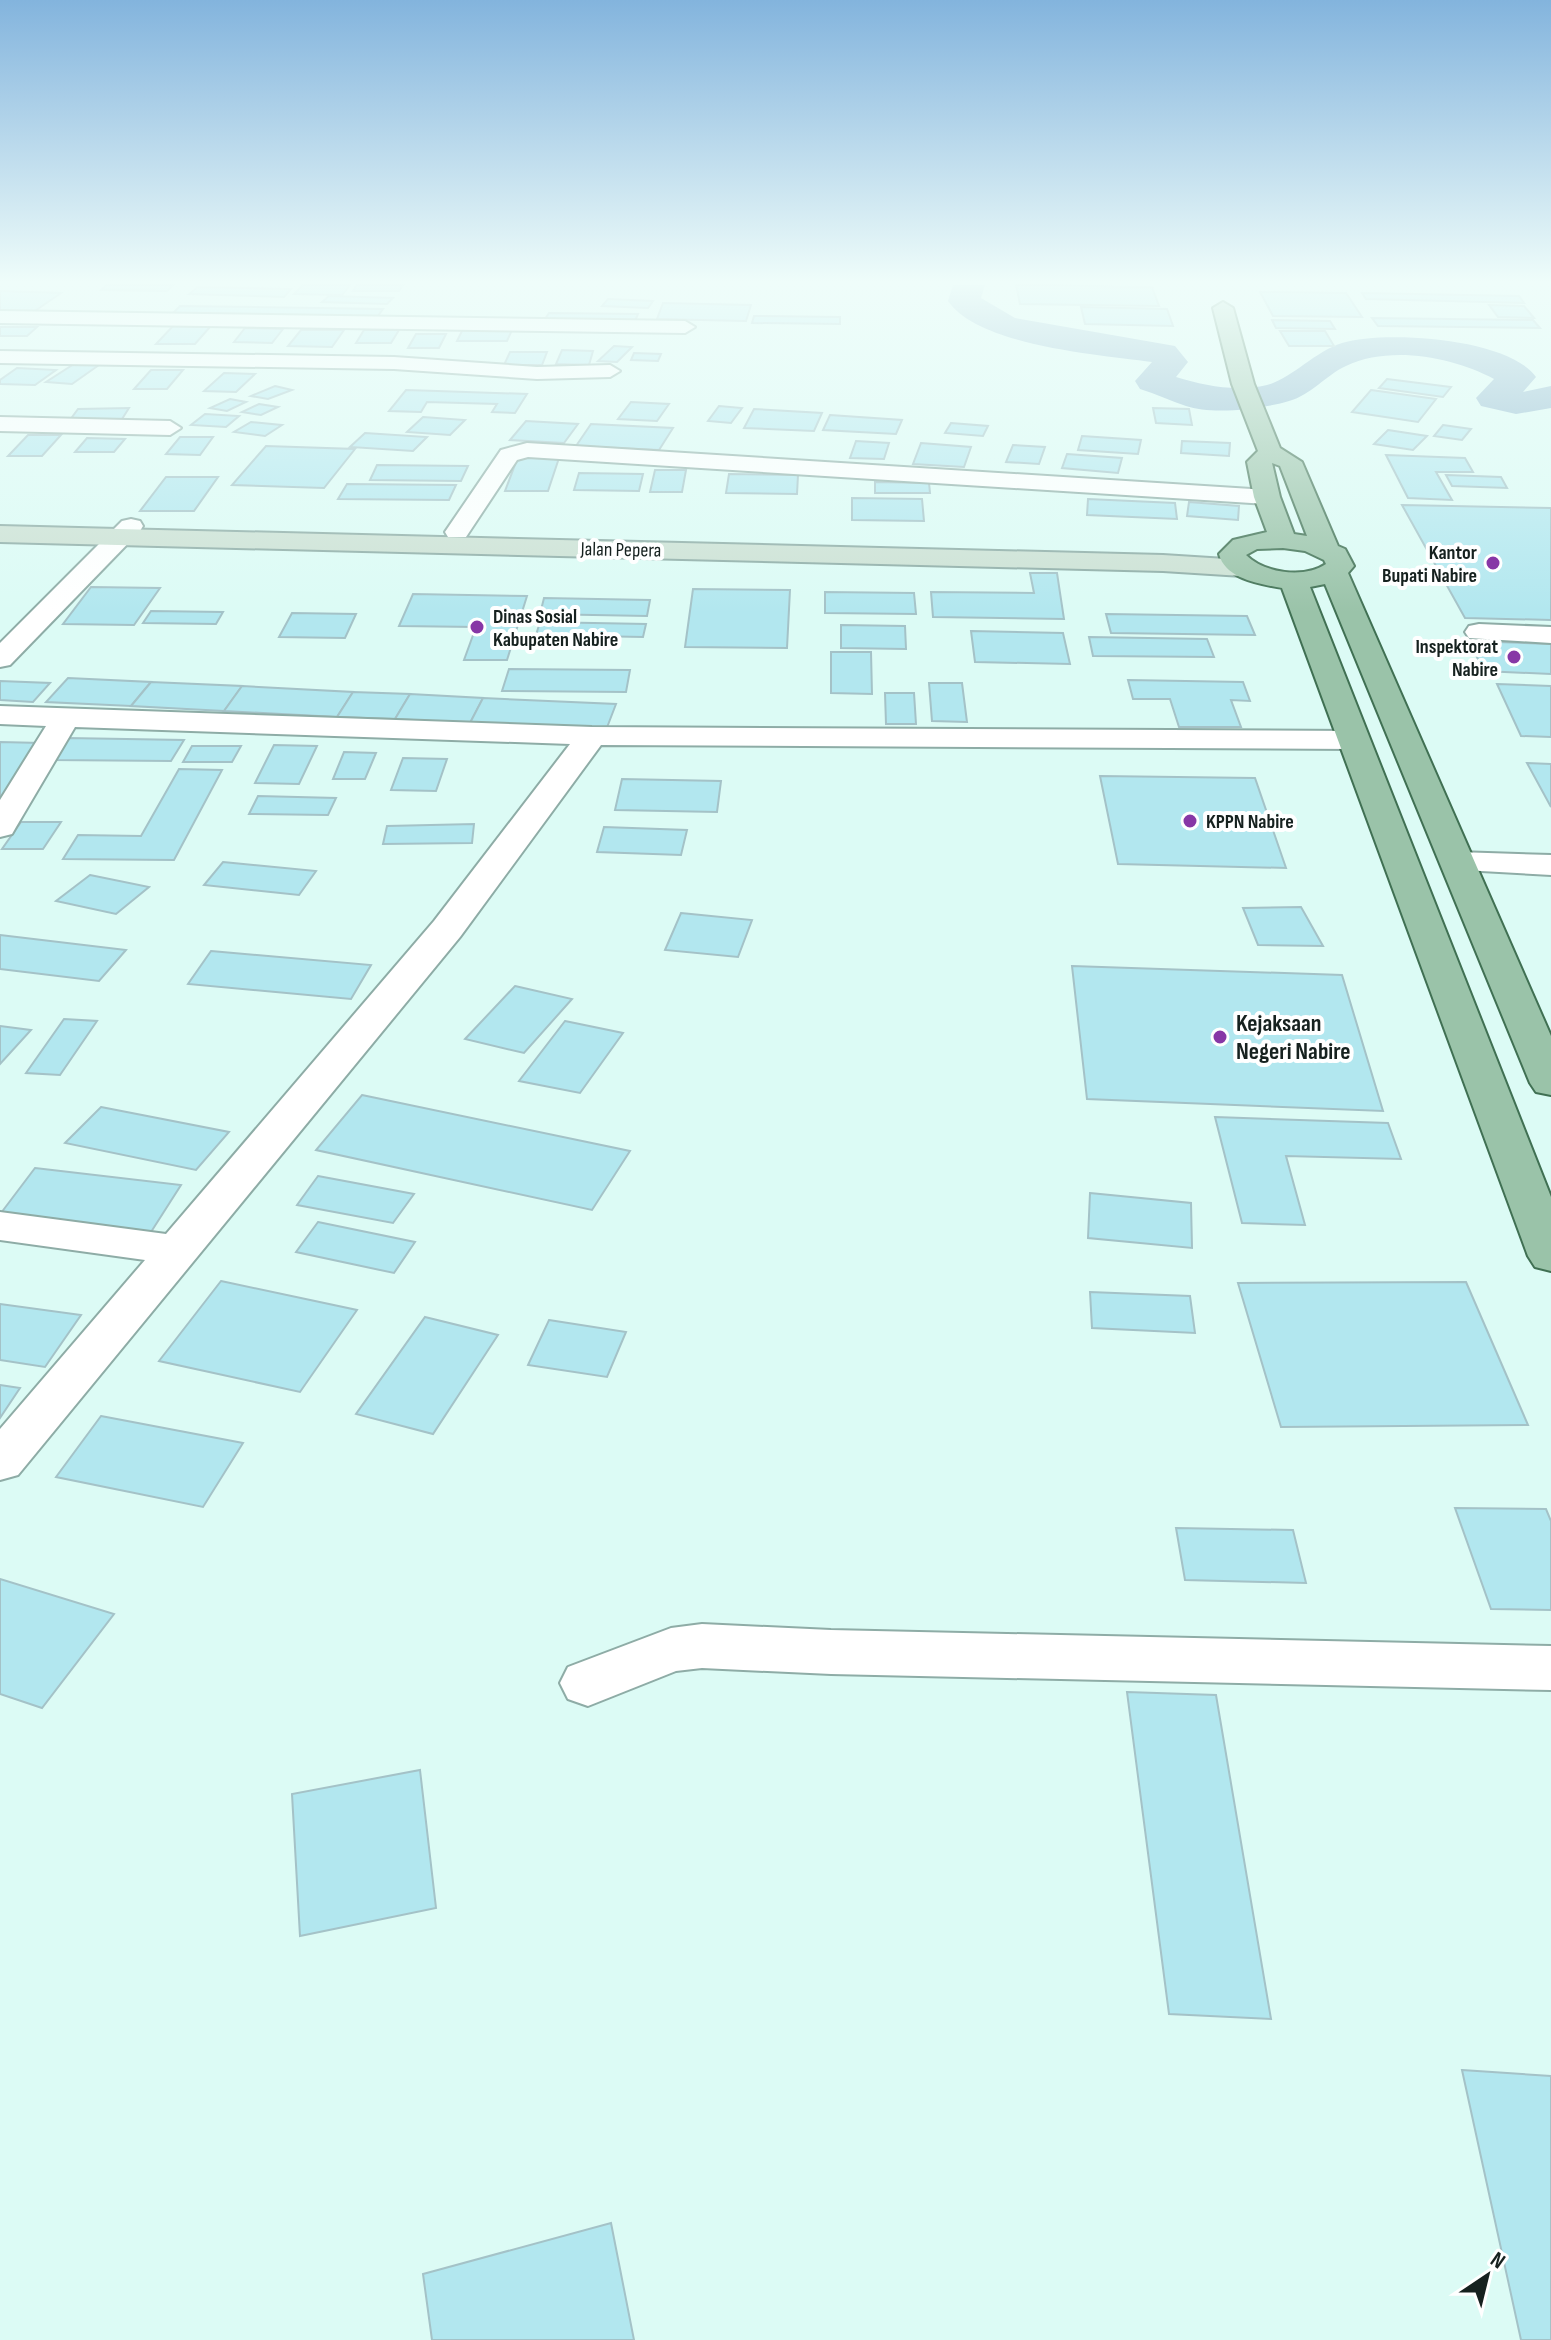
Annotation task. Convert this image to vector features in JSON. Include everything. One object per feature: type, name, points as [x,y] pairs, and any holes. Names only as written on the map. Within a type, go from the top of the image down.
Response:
[{"type":"main road","points":[[1248,394],[1270,452],[1290,462],[1551,1083]]},
{"type":"main road","points":[[1270,452],[1259,462],[1267,497],[1283,540]]},
{"type":"main road","name":"Jalan Pepera","points":[[0,523],[126,532],[678,544]]},
{"type":"main road","name":"Jalan Pepera","points":[[0,534],[457,532],[1163,563],[1240,557]]},
{"type":"main road","points":[[1265,540],[1283,540],[1330,561],[1322,577],[1293,579],[1274,578],[1240,557],[1265,540]]},
{"type":"main road","points":[[1293,579],[1551,1256]]},
{"type":"main road","points":[[1461,1020],[1525,1021]]},
{"type":"street","points":[[0,424],[170,428]]},
{"type":"street","points":[[457,532],[509,455],[527,450],[1267,497]]},
{"type":"street","points":[[0,659],[126,532]]},
{"type":"street","points":[[1479,632],[1551,635]]},
{"type":"street","points":[[0,715],[592,736],[1354,740]]},
{"type":"street","points":[[0,827],[66,717]]},
{"type":"street","points":[[0,1462],[447,929],[592,736]]},
{"type":"street","points":[[1457,862],[1551,865]]},
{"type":"street","points":[[0,1226],[177,1250]]},
{"type":"street","points":[[588,1683],[671,1650],[702,1646],[831,1652],[1551,1668]]},
{"type":"building","points":[[255,394],[281,394],[268,399],[251,396]]},
{"type":"building","points":[[403,394],[527,394],[515,413],[492,412],[497,404],[427,402],[421,412],[389,411]]},
{"type":"building","points":[[1367,394],[1436,399],[1418,422],[1352,412]]},
{"type":"building","points":[[230,399],[246,402],[227,411],[210,408]]},
{"type":"building","points":[[631,402],[669,404],[657,421],[618,419]]},
{"type":"building","points":[[259,404],[278,407],[261,415],[242,412]]},
{"type":"building","points":[[719,406],[742,408],[731,423],[708,421]]},
{"type":"building","points":[[129,408],[122,419],[70,420],[78,409]]},
{"type":"building","points":[[1153,408],[1189,409],[1192,425],[1156,423]]},
{"type":"building","points":[[754,409],[822,413],[814,431],[744,428]]},
{"type":"building","points":[[205,414],[239,416],[226,427],[191,425]]},
{"type":"building","points":[[830,415],[902,420],[896,434],[823,430]]},
{"type":"building","points":[[423,417],[465,420],[450,435],[407,432]]},
{"type":"building","points":[[526,421],[578,424],[564,443],[510,440]]},
{"type":"building","points":[[251,422],[282,425],[265,436],[234,432]]},
{"type":"building","points":[[951,423],[988,426],[983,436],[945,433]]},
{"type":"building","points":[[591,424],[673,428],[659,450],[576,446]]},
{"type":"building","points":[[1443,425],[1471,429],[1462,440],[1434,436]]},
{"type":"building","points":[[1388,430],[1427,436],[1413,450],[1374,444]]},
{"type":"building","points":[[365,433],[427,437],[413,451],[350,447]]},
{"type":"building","points":[[28,435],[61,435],[42,456],[8,456]]},
{"type":"building","points":[[1082,436],[1141,440],[1138,454],[1078,450]]},
{"type":"building","points":[[180,437],[213,437],[200,455],[166,454]]},
{"type":"building","points":[[87,438],[125,439],[114,452],[75,452]]},
{"type":"building","points":[[856,441],[889,443],[884,459],[850,458]]},
{"type":"building","points":[[1182,441],[1230,443],[1229,456],[1181,453]]},
{"type":"building","points":[[921,443],[971,447],[964,467],[913,464]]},
{"type":"building","points":[[1013,445],[1045,447],[1039,464],[1006,462]]},
{"type":"building","points":[[266,446],[355,449],[324,488],[232,485]]},
{"type":"building","points":[[1067,454],[1122,458],[1118,473],[1062,468]]},
{"type":"building","points":[[1386,455],[1465,458],[1473,472],[1436,472],[1452,500],[1408,498]]},
{"type":"building","points":[[518,457],[559,458],[548,491],[505,491]]},
{"type":"building","points":[[377,465],[468,466],[461,481],[370,480]]},
{"type":"building","points":[[655,470],[686,470],[682,492],[650,492]]},
{"type":"building","points":[[579,473],[643,474],[639,491],[574,490]]},
{"type":"building","points":[[729,474],[798,475],[797,494],[726,493]]},
{"type":"building","points":[[1446,475],[1501,477],[1507,488],[1452,486]]},
{"type":"building","points":[[166,477],[218,477],[194,511],[140,511]]},
{"type":"building","points":[[875,482],[929,483],[930,493],[875,493]]},
{"type":"building","points":[[347,484],[456,485],[449,500],[338,499]]},
{"type":"building","points":[[852,498],[922,499],[924,521],[852,520]]},
{"type":"building","points":[[1088,499],[1175,503],[1177,519],[1087,515]]},
{"type":"building","points":[[1189,502],[1239,506],[1238,520],[1187,516]]},
{"type":"building","name":"Kantor Bupati Nabire","points":[[1402,505],[1551,508],[1551,620],[1465,618]]},
{"type":"building","points":[[1030,573],[1057,573],[1064,619],[933,617],[931,592],[1034,593]]},
{"type":"building","points":[[91,587],[160,588],[134,625],[63,624]]},
{"type":"building","points":[[693,589],[790,590],[787,648],[685,647]]},
{"type":"building","points":[[825,592],[914,593],[916,614],[825,613]]},
{"type":"building","name":"Dinas Sosial Kabupaten Nabire","points":[[413,594],[527,596],[507,660],[464,660],[476,627],[399,626]]},
{"type":"building","points":[[544,598],[650,600],[647,616],[540,614]]},
{"type":"building","points":[[151,611],[223,612],[216,624],[143,623]]},
{"type":"building","points":[[292,613],[356,614],[345,638],[279,637]]},
{"type":"building","points":[[1106,614],[1247,616],[1255,635],[1111,633]]},
{"type":"building","points":[[540,622],[646,624],[643,637],[536,635]]},
{"type":"building","points":[[841,625],[905,626],[906,649],[841,648]]},
{"type":"building","points":[[971,631],[1063,633],[1070,664],[975,662]]},
{"type":"building","points":[[1089,637],[1207,639],[1214,657],[1093,656]]},
{"type":"building","name":"Inspektorat Nabire","points":[[1470,641],[1551,644],[1551,674],[1483,671]]},
{"type":"building","points":[[831,652],[871,652],[872,694],[831,693]]},
{"type":"building","points":[[509,669],[630,670],[626,692],[502,691]]},
{"type":"building","points":[[68,678],[151,682],[131,706],[46,702]]},
{"type":"building","points":[[1128,680],[1243,682],[1250,701],[1231,700],[1241,727],[1179,727],[1170,699],[1133,699]]},
{"type":"building","points":[[0,681],[50,683],[33,702],[0,700]]},
{"type":"building","points":[[151,682],[242,686],[224,711],[131,706]]},
{"type":"building","points":[[929,683],[962,683],[967,722],[932,721]]},
{"type":"building","points":[[1497,684],[1551,686],[1551,737],[1521,736]]},
{"type":"building","points":[[242,686],[353,692],[337,717],[224,711]]},
{"type":"building","points":[[353,692],[410,694],[395,719],[337,717]]},
{"type":"building","points":[[885,693],[914,693],[916,724],[886,724]]},
{"type":"building","points":[[410,694],[483,698],[470,723],[395,719]]},
{"type":"building","points":[[483,698],[616,704],[606,730],[470,723]]},
{"type":"building","points":[[67,738],[184,740],[171,761],[52,760]]},
{"type":"building","points":[[0,742],[41,743],[0,802]]},
{"type":"building","points":[[274,745],[317,746],[299,784],[255,783]]},
{"type":"building","points":[[192,746],[241,746],[232,762],[183,762]]},
{"type":"building","points":[[344,752],[376,753],[365,779],[333,779]]},
{"type":"building","points":[[403,758],[447,759],[436,791],[391,790]]},
{"type":"building","points":[[1527,763],[1551,764],[1551,807]]},
{"type":"building","points":[[179,769],[222,770],[174,860],[63,859],[78,835],[141,836]]},
{"type":"building","name":"KPPN Nabire","points":[[1100,776],[1255,778],[1286,868],[1118,864]]},
{"type":"building","points":[[622,779],[721,781],[717,812],[615,810]]},
{"type":"building","points":[[258,796],[336,798],[328,815],[249,814]]},
{"type":"building","points":[[21,822],[61,822],[43,849],[2,849]]},
{"type":"building","points":[[474,824],[472,843],[383,844],[387,826]]},
{"type":"building","points":[[604,827],[687,830],[681,855],[597,852]]},
{"type":"building","points":[[223,862],[316,871],[299,895],[204,885]]},
{"type":"building","points":[[90,875],[149,887],[116,914],[56,901]]},
{"type":"building","points":[[1301,907],[1323,946],[1258,945],[1243,908]]},
{"type":"building","points":[[681,913],[752,920],[738,957],[665,950]]},
{"type":"building","points":[[0,935],[126,950],[99,981],[0,969]]},
{"type":"building","points":[[211,951],[371,965],[351,999],[188,984]]},
{"type":"building","name":"Kejaksaan Negeri Nabire","points":[[1072,966],[1342,975],[1383,1111],[1087,1099]]},
{"type":"building","points":[[515,986],[572,999],[524,1053],[465,1039]]},
{"type":"building","points":[[64,1019],[97,1021],[60,1075],[26,1073]]},
{"type":"building","points":[[565,1021],[623,1033],[580,1093],[519,1081]]},
{"type":"building","points":[[0,1026],[31,1030],[0,1064]]},
{"type":"building","points":[[362,1095],[630,1151],[592,1210],[316,1150]]},
{"type":"building","points":[[101,1107],[229,1132],[196,1170],[65,1143]]},
{"type":"building","points":[[1215,1117],[1388,1123],[1401,1159],[1286,1156],[1305,1225],[1242,1223]]},
{"type":"building","points":[[35,1168],[181,1185],[151,1232],[1,1213]]},
{"type":"building","points":[[318,1176],[414,1194],[393,1223],[297,1205]]},
{"type":"building","points":[[1090,1193],[1191,1203],[1192,1248],[1088,1238]]},
{"type":"building","points":[[318,1222],[415,1242],[394,1273],[296,1252]]},
{"type":"building","points":[[221,1281],[357,1310],[300,1392],[159,1361]]},
{"type":"building","points":[[1466,1282],[1528,1425],[1281,1427],[1238,1283]]},
{"type":"building","points":[[1090,1292],[1190,1296],[1195,1333],[1092,1328]]},
{"type":"building","points":[[0,1304],[81,1315],[45,1367],[0,1360]]},
{"type":"building","points":[[425,1317],[498,1335],[433,1434],[356,1414]]},
{"type":"building","points":[[549,1320],[626,1332],[607,1377],[528,1365]]},
{"type":"building","points":[[0,1385],[20,1388],[0,1418]]},
{"type":"building","points":[[101,1416],[243,1443],[203,1507],[56,1477]]},
{"type":"building","points":[[1455,1508],[1546,1509],[1551,1521],[1551,1610],[1491,1609]]},
{"type":"building","points":[[1176,1528],[1293,1530],[1306,1583],[1185,1580]]},
{"type":"building","points":[[0,1579],[114,1614],[42,1708],[0,1694]]},
{"type":"building","points":[[1127,1692],[1216,1695],[1271,2019],[1169,2014]]},
{"type":"building","points":[[420,1770],[436,1908],[300,1936],[292,1794]]},
{"type":"building","points":[[1462,2070],[1551,2076],[1551,2340],[1521,2340]]},
{"type":"building","points":[[611,2223],[634,2340],[432,2340],[423,2274]]},
{"type":"waterway","points":[[1189,394],[1196,398],[1276,394]]},
{"type":"waterway","points":[[1498,394],[1494,398],[1522,403],[1551,397]]},
{"type":"place","name":"Kantor Bupati Nabire","points":[[1493,563]]},
{"type":"place","name":"Dinas Sosial Kabupaten Nabire","points":[[477,627]]},
{"type":"place","name":"Inspektorat Nabire","points":[[1514,657]]},
{"type":"place","name":"KPPN Nabire","points":[[1190,821]]},
{"type":"place","name":"Kejaksaan Negeri Nabire","points":[[1220,1037]]}]
